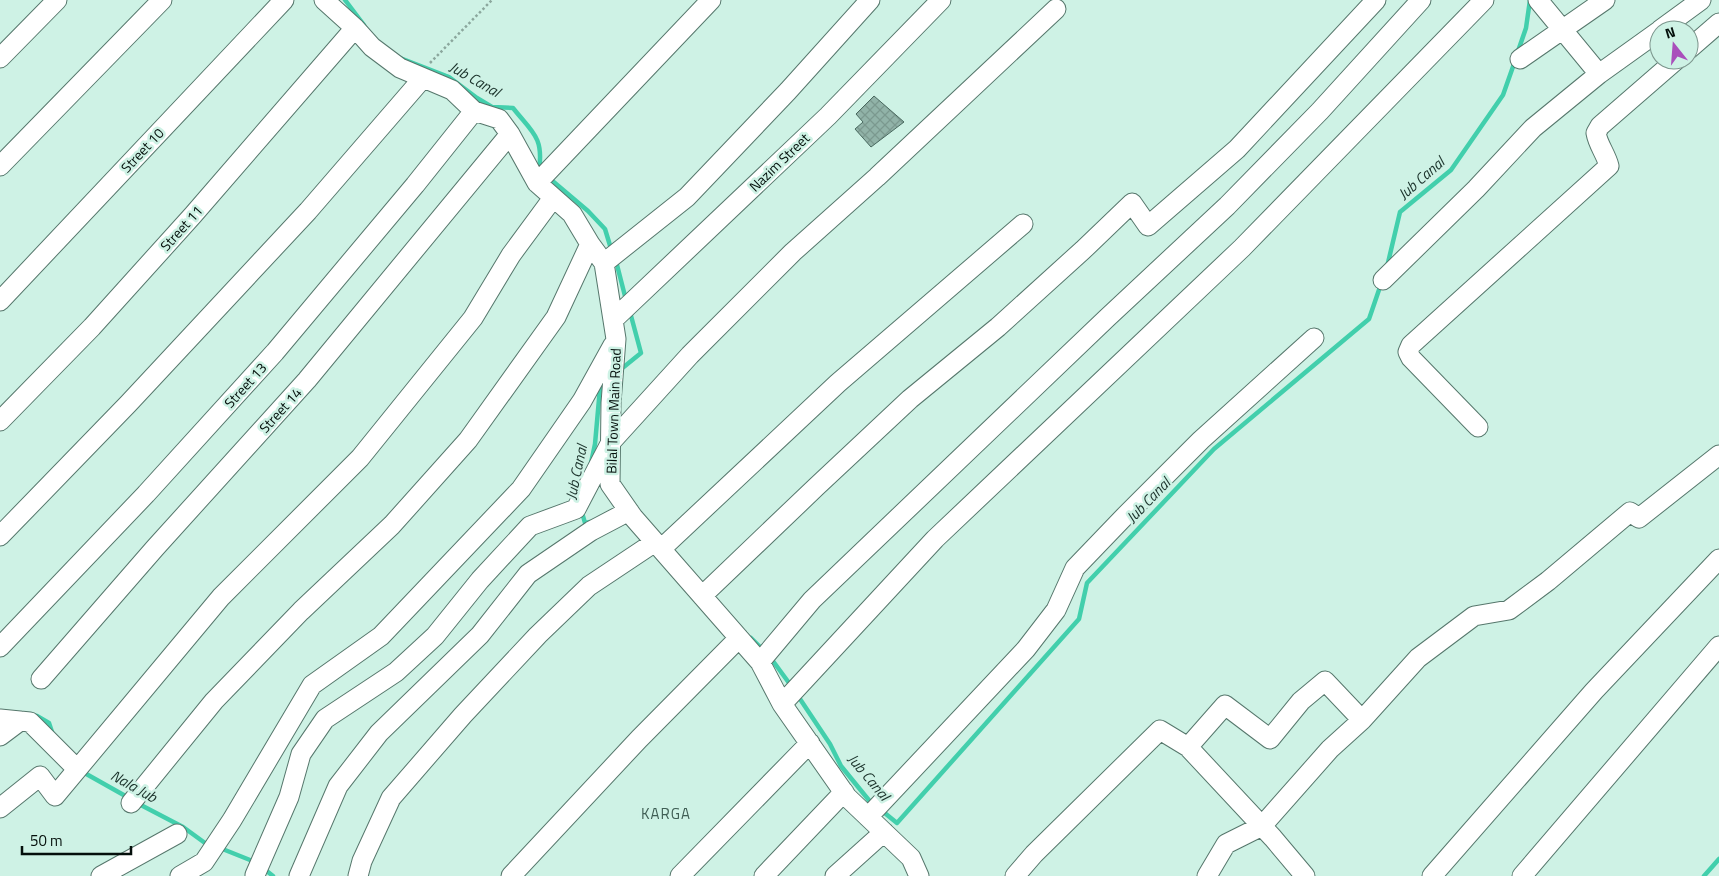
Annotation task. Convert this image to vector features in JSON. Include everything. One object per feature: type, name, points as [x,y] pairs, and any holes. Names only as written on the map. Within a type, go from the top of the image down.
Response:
[{"type":"street","points":[[0,58],[57,0]]},
{"type":"street","points":[[0,166],[162,0]]},
{"type":"street","name":"Street 10","points":[[0,301],[284,0]]},
{"type":"street","name":"Bilal Town Main Road","points":[[324,0],[355,28],[372,47],[400,68],[452,90],[474,111],[499,119],[510,134],[536,183],[572,214],[604,263],[616,339],[610,442],[610,484],[629,511],[760,662],[782,704],[844,792],[911,858],[919,876]]},
{"type":"street","points":[[536,183],[711,0]]},
{"type":"street","points":[[604,263],[687,197],[788,91],[870,0]]},
{"type":"street","name":"Nazim Street","points":[[613,320],[828,116],[941,0]]},
{"type":"street","points":[[702,596],[910,399],[998,327],[1132,203],[1148,226],[1237,149],[1376,0]]},
{"type":"street","points":[[760,662],[812,600],[1227,206],[1320,111],[1420,0]]},
{"type":"street","points":[[782,704],[935,539],[1242,248],[1484,0]]},
{"type":"street","points":[[1538,0],[1599,74]]},
{"type":"street","points":[[1520,59],[1606,0]]},
{"type":"street","points":[[1673,20],[1701,0]]},
{"type":"street","points":[[255,875],[289,797],[300,754],[324,719],[396,672],[435,636],[480,580],[530,526],[576,509],[610,442],[690,355],[793,252],[1056,8]]},
{"type":"street","points":[[1699,40],[1719,23]]},
{"type":"street","name":"Street 11","points":[[0,421],[92,327],[194,214],[355,28]]},
{"type":"street","points":[[1383,280],[1476,189],[1533,128],[1599,74],[1649,37]]},
{"type":"street","points":[[1478,427],[1411,358],[1408,352],[1411,345],[1609,166],[1607,158],[1597,142],[1596,133],[1600,126],[1664,70]]},
{"type":"street","points":[[0,536],[128,404],[308,211],[420,76]]},
{"type":"street","name":"Street 13","points":[[0,647],[146,494],[275,352],[415,185],[474,111]]},
{"type":"street","name":"Street 14","points":[[41,678],[155,548],[307,380],[510,134]]},
{"type":"street","points":[[0,808],[40,776],[55,796],[221,597],[360,458],[473,318],[511,255],[553,198]]},
{"type":"street","points":[[358,876],[362,861],[391,798],[463,715],[538,635],[589,586],[658,545],[838,383],[1024,224]]},
{"type":"street","points":[[131,804],[214,701],[301,611],[392,525],[468,440],[556,317],[590,244]]},
{"type":"street","points":[[868,817],[1026,649],[1056,610],[1076,568],[1201,440],[1314,338]]},
{"type":"street","points":[[180,876],[204,862],[232,820],[312,685],[381,636],[521,489],[582,401],[616,339]]},
{"type":"street","points":[[1207,876],[1226,844],[1262,826],[1330,749],[1362,720],[1418,658],[1474,616],[1509,610],[1548,581],[1630,512],[1639,518],[1719,455]]},
{"type":"street","points":[[298,876],[338,786],[380,733],[480,635],[528,574],[591,532],[629,511]]},
{"type":"street","points":[[1432,876],[1594,691],[1719,559]]},
{"type":"street","points":[[511,876],[639,738],[739,638]]},
{"type":"street","points":[[1522,876],[1719,646]]},
{"type":"street","points":[[1188,747],[1225,705],[1270,739],[1301,701],[1324,681],[1362,720]]},
{"type":"street","points":[[0,719],[30,722],[77,769]]},
{"type":"street","points":[[0,736],[20,721]]},
{"type":"street","points":[[1015,876],[1034,854],[1160,730],[1188,747],[1262,826],[1305,876]]},
{"type":"street","points":[[680,876],[810,744]]},
{"type":"street","points":[[764,876],[844,792]]},
{"type":"street","points":[[835,876],[884,832]]},
{"type":"street","points":[[101,876],[177,834]]},
{"type":"path","points":[[420,76],[492,0]]},
{"type":"building","points":[[874,96],[904,122],[871,147],[855,129],[863,122],[856,114]]},
{"type":"waterway","name":"Jub Canal","points":[[345,0],[364,25]]},
{"type":"waterway","name":"Jub Canal","points":[[1517,54],[1526,28],[1530,0]]},
{"type":"waterway","name":"Jub Canal","points":[[400,58],[449,77],[492,107],[513,108],[531,129],[538,142],[540,150],[539,170],[541,171]]},
{"type":"waterway","name":"Jub Canal","points":[[1387,267],[1400,212],[1451,170],[1503,95],[1515,61]]},
{"type":"waterway","name":"Jub Canal","points":[[549,178],[588,211],[605,229],[612,252]]},
{"type":"waterway","name":"Jub Canal","points":[[616,261],[626,300]]},
{"type":"waterway","name":"Jub Canal","points":[[881,810],[897,823],[1079,619],[1087,583],[1214,449],[1369,319],[1381,284]]},
{"type":"waterway","name":"Jub Canal","points":[[620,370],[641,353],[630,312]]},
{"type":"waterway","name":"Jub Canal","points":[[591,463],[595,444],[600,388],[607,382]]},
{"type":"waterway","name":"Jub Canal","points":[[581,509],[585,523],[590,522]]},
{"type":"waterway","name":"Jub Canal","points":[[751,638],[763,650]]},
{"type":"waterway","name":"Jub Canal","points":[[770,657],[792,687]]},
{"type":"waterway","name":"Jub Canal","points":[[798,696],[830,744],[841,766],[872,804]]},
{"type":"waterway","name":"Nala Jub","points":[[31,715],[37,716],[49,723],[53,735]]},
{"type":"waterway","name":"Nala Jub","points":[[81,771],[129,798]]},
{"type":"waterway","name":"Nala Jub","points":[[137,803],[183,827],[210,845]]},
{"type":"waterway","name":"Nala Jub","points":[[220,848],[255,862]]},
{"type":"waterway","points":[[1704,876],[1719,859]]},
{"type":"waterway","name":"Nala Jub","points":[[263,868],[273,876]]},
{"type":"district","name":"KARGA","points":[[666,813]]}]
